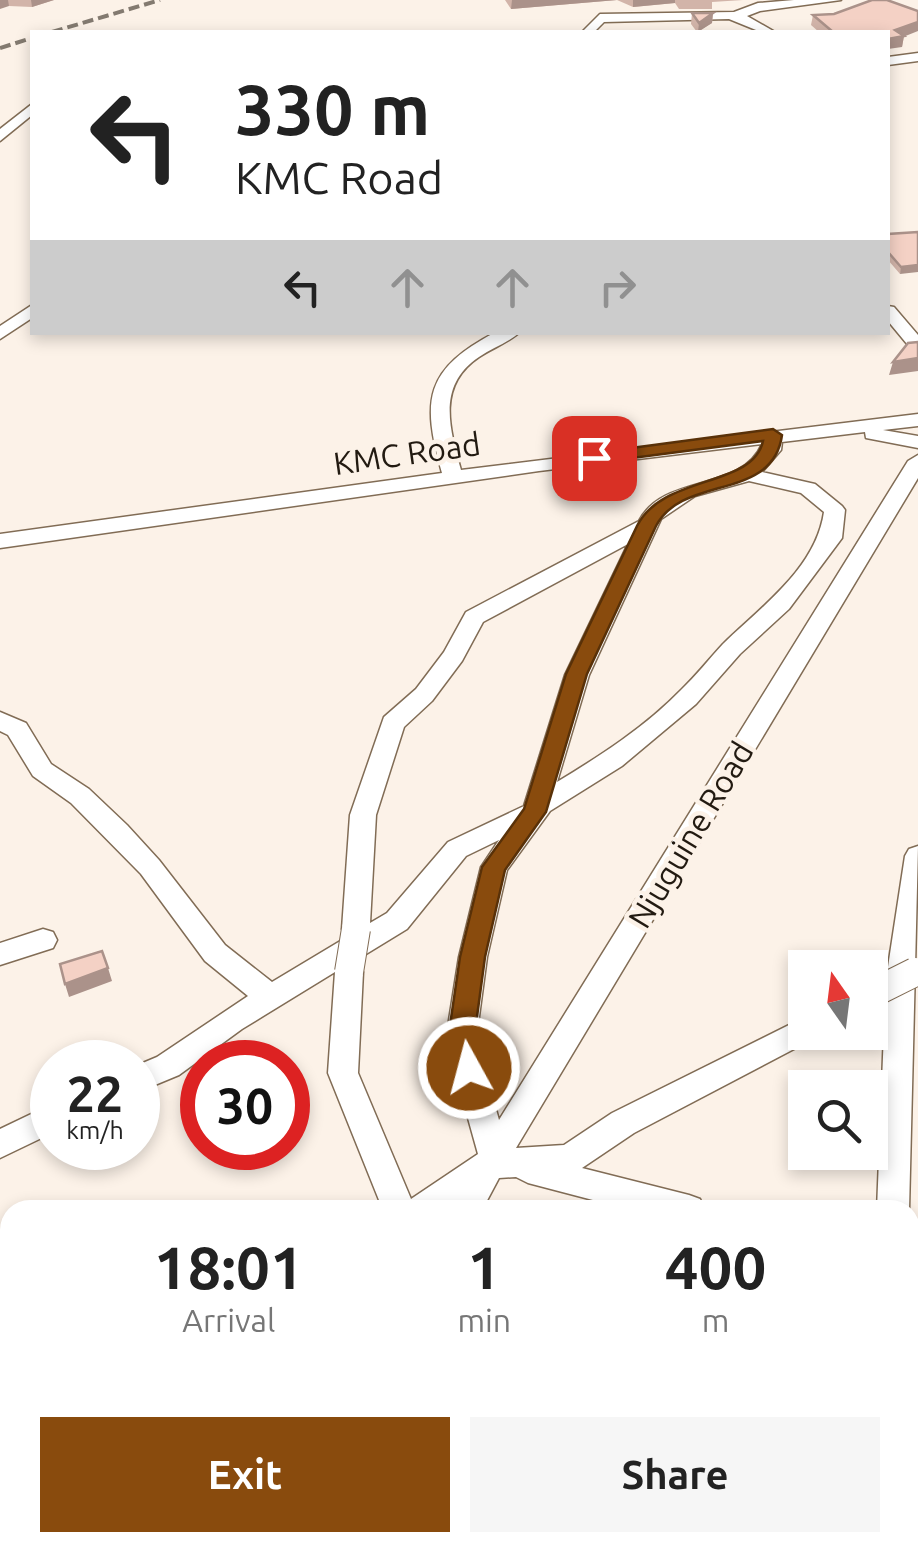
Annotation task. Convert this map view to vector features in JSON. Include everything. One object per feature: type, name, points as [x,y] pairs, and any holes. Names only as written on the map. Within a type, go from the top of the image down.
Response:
[{"type":"street","points":[[592,26],[610,17],[736,16],[758,7],[835,0]]},
{"type":"street","points":[[736,16],[765,30]]},
{"type":"street","points":[[890,60],[918,58]]},
{"type":"street","points":[[0,138],[30,110]]},
{"type":"street","points":[[0,334],[30,312]]},
{"type":"street","points":[[890,313],[918,346]]},
{"type":"street","points":[[454,476],[436,401],[445,373],[506,335]]},
{"type":"street","name":"KMC Road","points":[[0,541],[454,476],[918,420]]},
{"type":"street","name":"KMC Road","points":[[823,431],[918,442]]},
{"type":"street","points":[[748,475],[771,450],[773,435]]},
{"type":"street","name":"Njuguine Road","points":[[471,1200],[918,461]]},
{"type":"street","points":[[160,1069],[270,997],[397,921],[457,849],[535,812],[576,674],[652,516],[688,492],[748,475],[808,488],[835,510],[831,538],[781,604],[688,698],[613,760],[541,804],[494,867],[473,957],[461,1039],[496,1161]]},
{"type":"street","points":[[394,1200],[343,1073],[362,815],[393,723],[424,695],[454,656],[474,618],[646,526]]},
{"type":"street","points":[[0,721],[17,729],[42,770],[80,796],[129,844],[215,953],[270,997]]},
{"type":"street","points":[[893,1200],[900,980],[918,856]]},
{"type":"street","points":[[0,954],[43,940]]},
{"type":"street","points":[[888,986],[916,971]]},
{"type":"street","points":[[437,1200],[496,1161],[569,1159],[623,1123],[788,1038]]},
{"type":"street","points":[[0,1144],[30,1129]]},
{"type":"street","points":[[496,1161],[650,1200]]},
{"type":"building","points":[[872,0],[887,0],[918,11],[918,22],[895,30],[904,36],[890,39],[890,30],[831,30],[813,15],[834,14]]},
{"type":"building","points":[[692,13],[713,13],[699,23]]},
{"type":"building","points":[[918,232],[918,265],[901,267],[890,254],[890,234]]},
{"type":"building","points":[[918,342],[918,358],[893,362],[908,343]]},
{"type":"building","points":[[102,951],[108,968],[65,984],[60,964]]},
{"type":"railway","points":[[59,30],[160,0]]},
{"type":"railway","points":[[0,48],[30,39]]},
{"type":"route","points":[[469,1068],[461,1039],[473,957],[494,867],[535,812],[576,674],[609,611],[632,555],[652,516],[688,492],[748,475],[771,450],[773,435],[594,458]]}]
